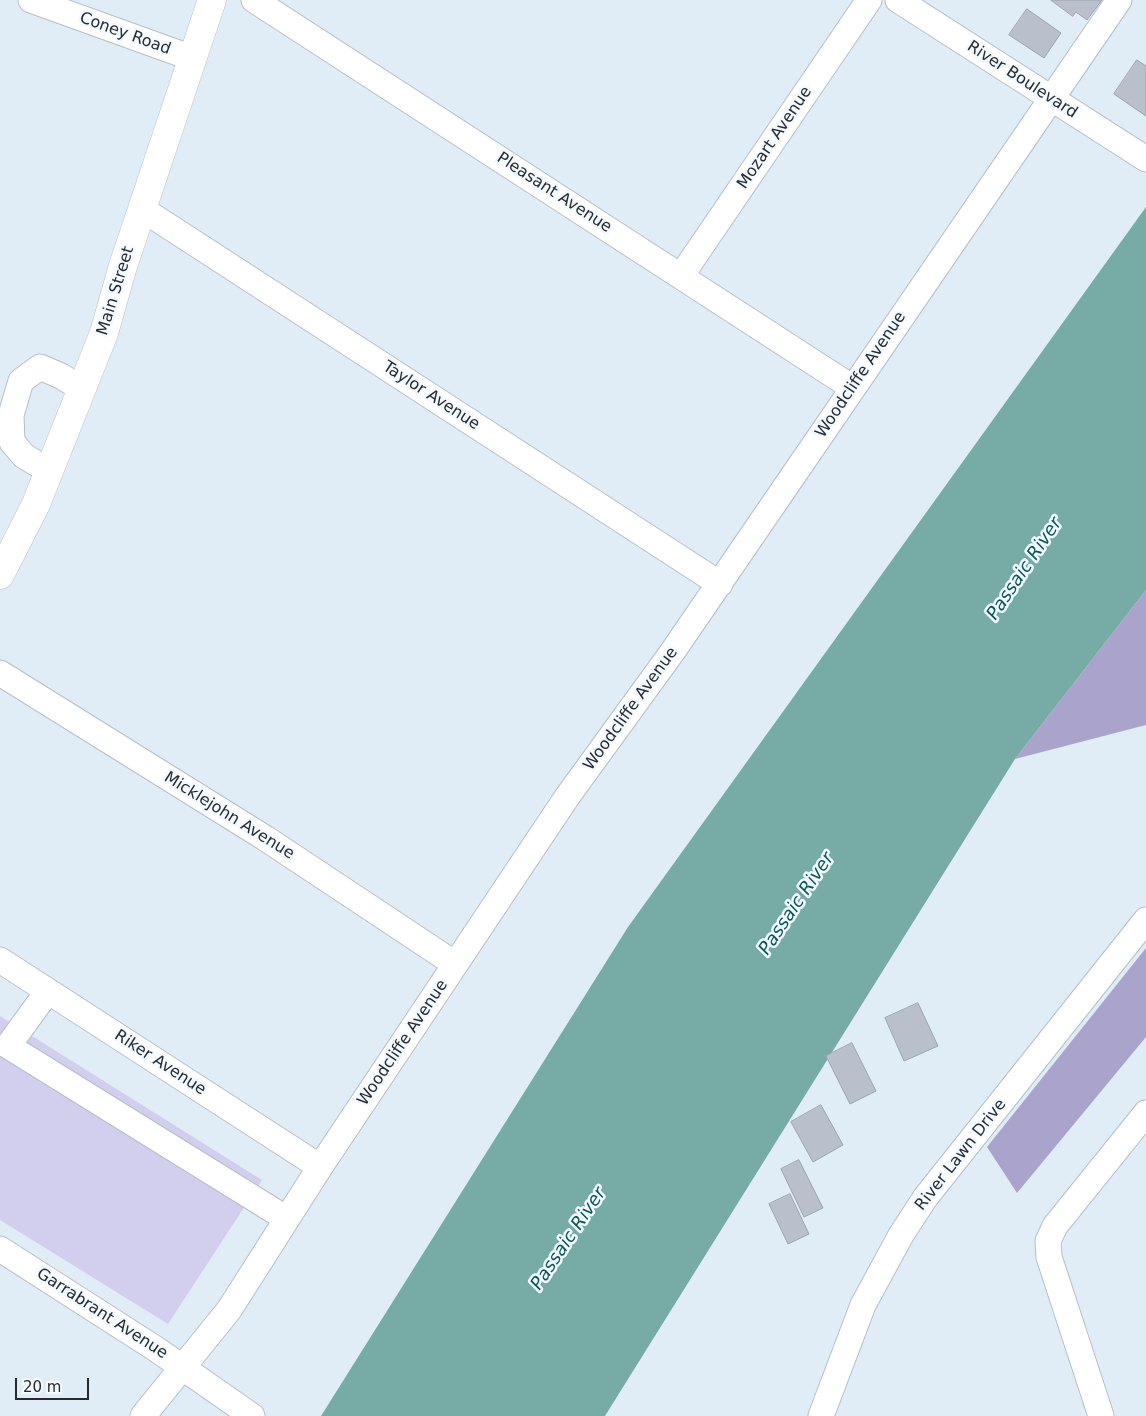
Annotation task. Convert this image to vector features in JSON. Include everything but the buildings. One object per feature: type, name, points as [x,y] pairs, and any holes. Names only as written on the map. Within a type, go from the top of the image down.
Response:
[{"type":"main road","name":"Main Street","points":[[0,575],[36,504],[104,333],[123,266],[212,0]]},
{"type":"street","name":"Coney Road","points":[[31,0],[192,58]]},
{"type":"street","name":"Pleasant Avenue","points":[[254,0],[853,388]]},
{"type":"street","name":"Mozart Avenue","points":[[682,276],[870,0]]},
{"type":"street","name":"River Boulevard","points":[[898,0],[1146,159]]},
{"type":"street","name":"Woodcliffe Avenue","points":[[143,1416],[229,1310],[320,1167],[567,797],[673,652],[1119,0]]},
{"type":"street","name":"Taylor Avenue","points":[[142,209],[720,584]]},
{"type":"street","points":[[49,471],[24,456],[12,442],[11,416],[21,381],[40,367],[61,376],[82,389]]},
{"type":"street","name":"Micklejohn Avenue","points":[[0,673],[264,838],[455,964]]},
{"type":"street","name":"River Lawn Drive","points":[[820,1416],[863,1305],[901,1234],[925,1198],[1146,920]]},
{"type":"street","name":"Riker Avenue","points":[[0,960],[320,1167]]},
{"type":"street","points":[[48,991],[8,1046],[287,1219]]},
{"type":"street","points":[[1102,1416],[1049,1257],[1048,1241],[1055,1226],[1146,1113]]},
{"type":"street","name":"Garrabrant Avenue","points":[[0,1249],[182,1366],[252,1416]]},
{"type":"shaded area","points":[[1146,590],[1146,725],[1015,759]]},
{"type":"shaded area","points":[[1146,948],[1146,1037],[1017,1193],[987,1147]]},
{"type":"shaded area","points":[[0,1016],[262,1180],[168,1324],[0,1220]]},
{"type":"water","name":"Passaic River","points":[[1146,207],[1146,590],[1015,759],[605,1416],[321,1416],[628,927]]}]
